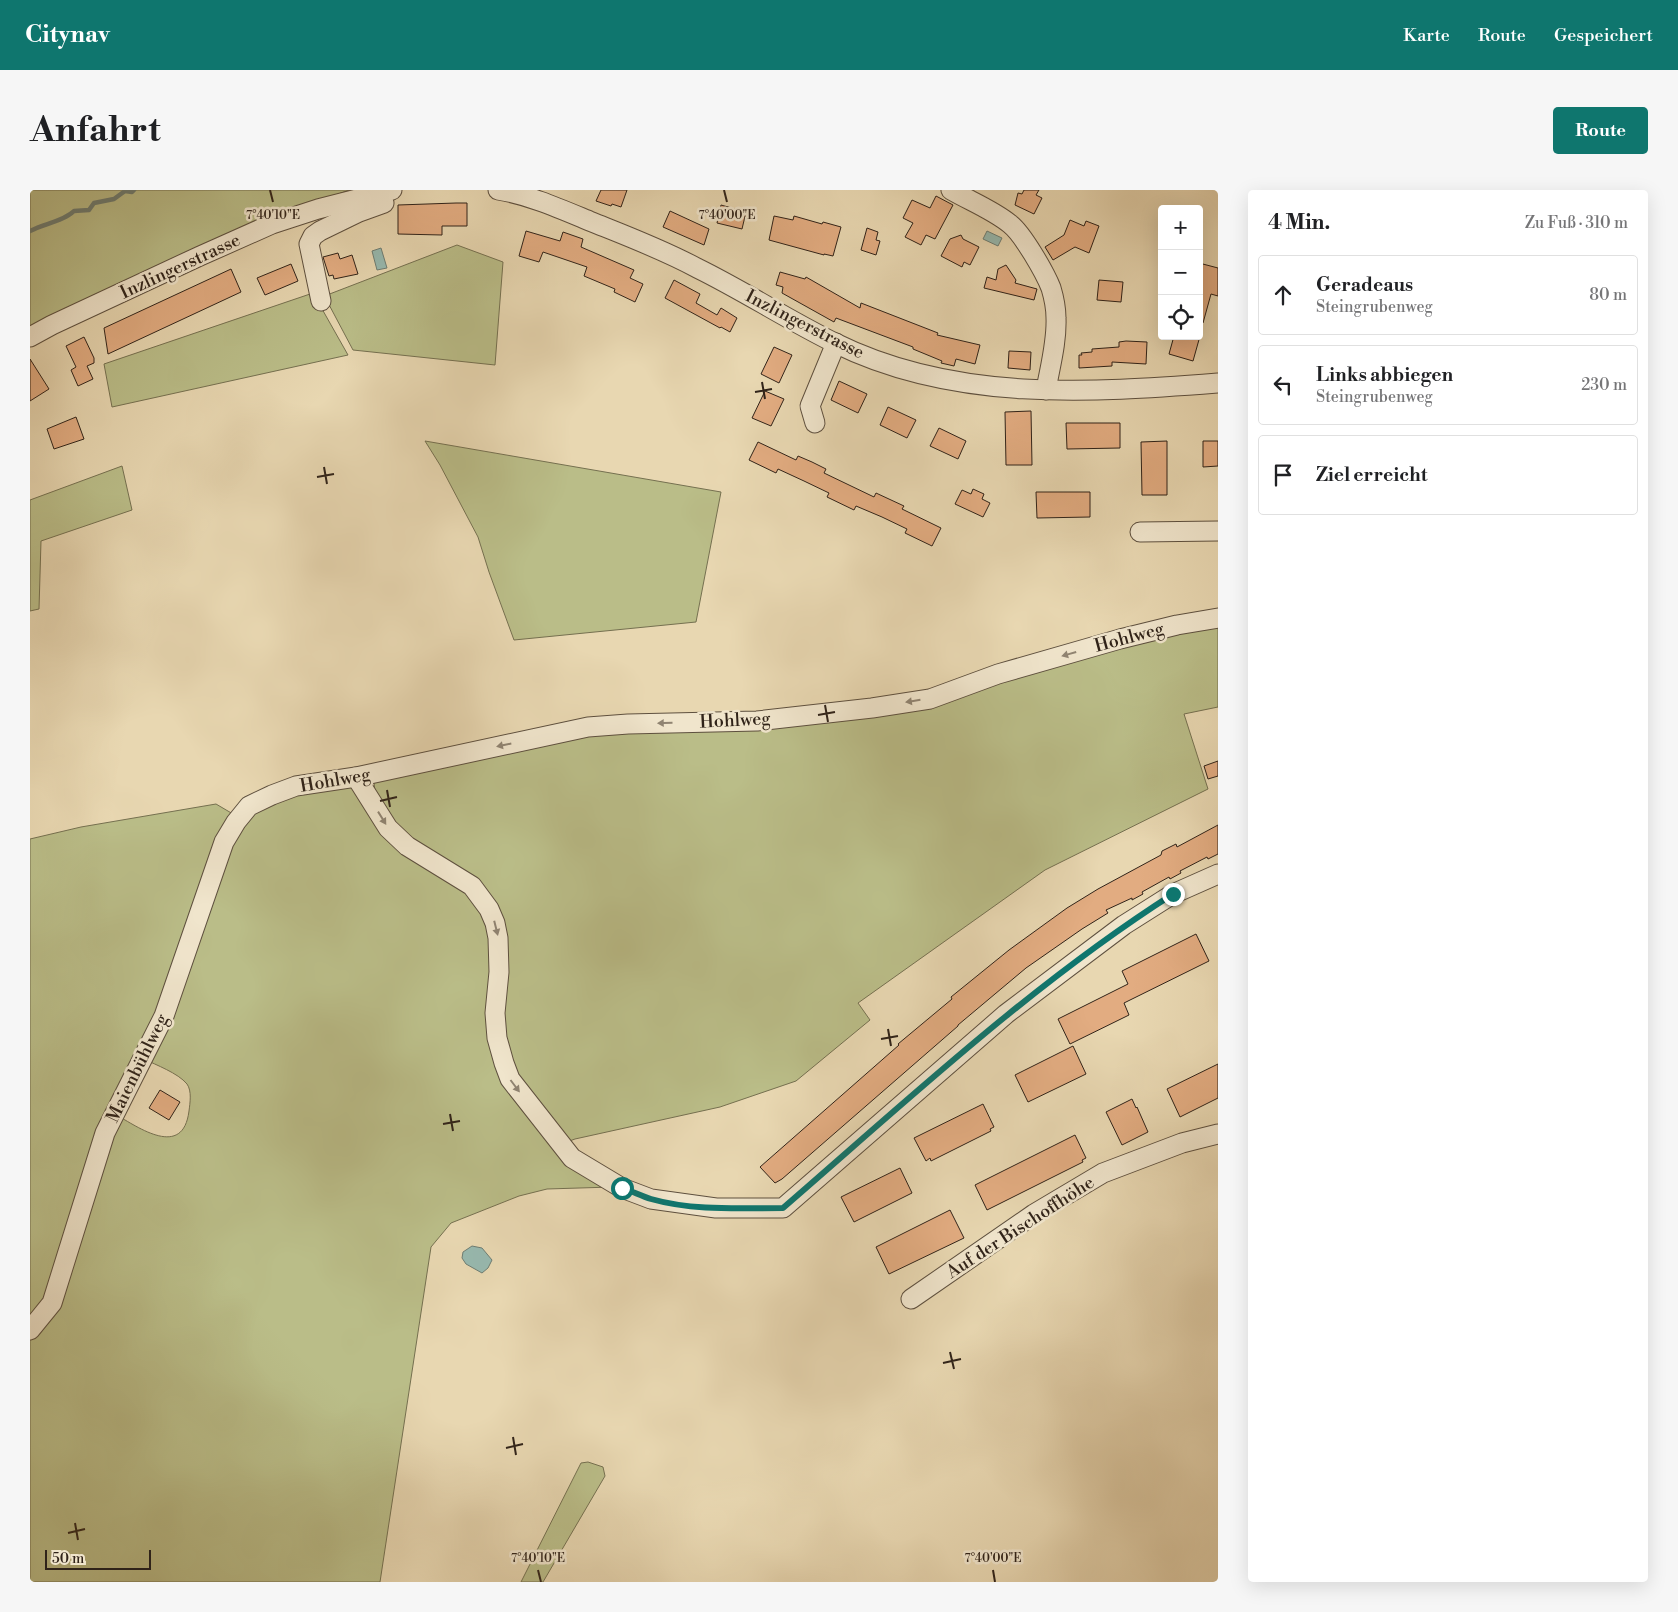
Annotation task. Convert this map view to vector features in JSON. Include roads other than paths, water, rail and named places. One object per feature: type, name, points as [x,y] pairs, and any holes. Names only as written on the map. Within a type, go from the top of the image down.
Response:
[{"type":"street","name":"Inzlingerstrasse","points":[[498,190],[542,202],[696,267],[836,343],[875,359],[939,379],[972,384],[1046,390],[1099,390],[1218,383]]},
{"type":"street","points":[[951,190],[1011,225],[1025,241],[1051,288],[1055,304],[1056,334],[1046,390]]},
{"type":"street","name":"Inzlingerstrasse","points":[[30,337],[52,325],[272,224],[318,209],[396,193]]},
{"type":"street","points":[[320,301],[309,244],[313,236],[359,212],[400,198],[396,193]]},
{"type":"street","points":[[815,423],[810,406],[836,343]]},
{"type":"street","points":[[1140,532],[1218,531]]},
{"type":"street","name":"Hohlweg","points":[[249,806],[272,794],[296,786],[356,777],[588,728],[628,724],[757,721],[872,708],[930,699],[998,674],[1120,639],[1177,625],[1218,618]]},
{"type":"street","points":[[356,777],[388,828],[407,846],[472,886],[489,909],[495,923],[498,938],[497,1038],[504,1063],[510,1079],[572,1158],[622,1188],[652,1199],[716,1208],[783,1208],[1006,1014],[1124,925],[1173,894],[1218,874]]},
{"type":"street","name":"Maienbühlweg","points":[[30,1330],[52,1303],[105,1133],[164,1016],[224,842],[236,822],[249,806]]},
{"type":"street","name":"Auf der Bischoffhöhe","points":[[911,1299],[1034,1214],[1103,1173],[1182,1143],[1218,1134]]},
{"type":"water","points":[[987,231],[1002,238],[998,246],[983,239]]},
{"type":"water","points":[[381,248],[387,268],[377,270],[372,251]]},
{"type":"water","points":[[472,1246],[482,1248],[492,1260],[488,1268],[482,1273],[466,1264],[462,1258],[463,1252]]},
{"type":"waterway","points":[[30,231],[65,217],[74,211],[89,210],[94,203],[114,199],[125,191],[132,192],[134,190]]}]
